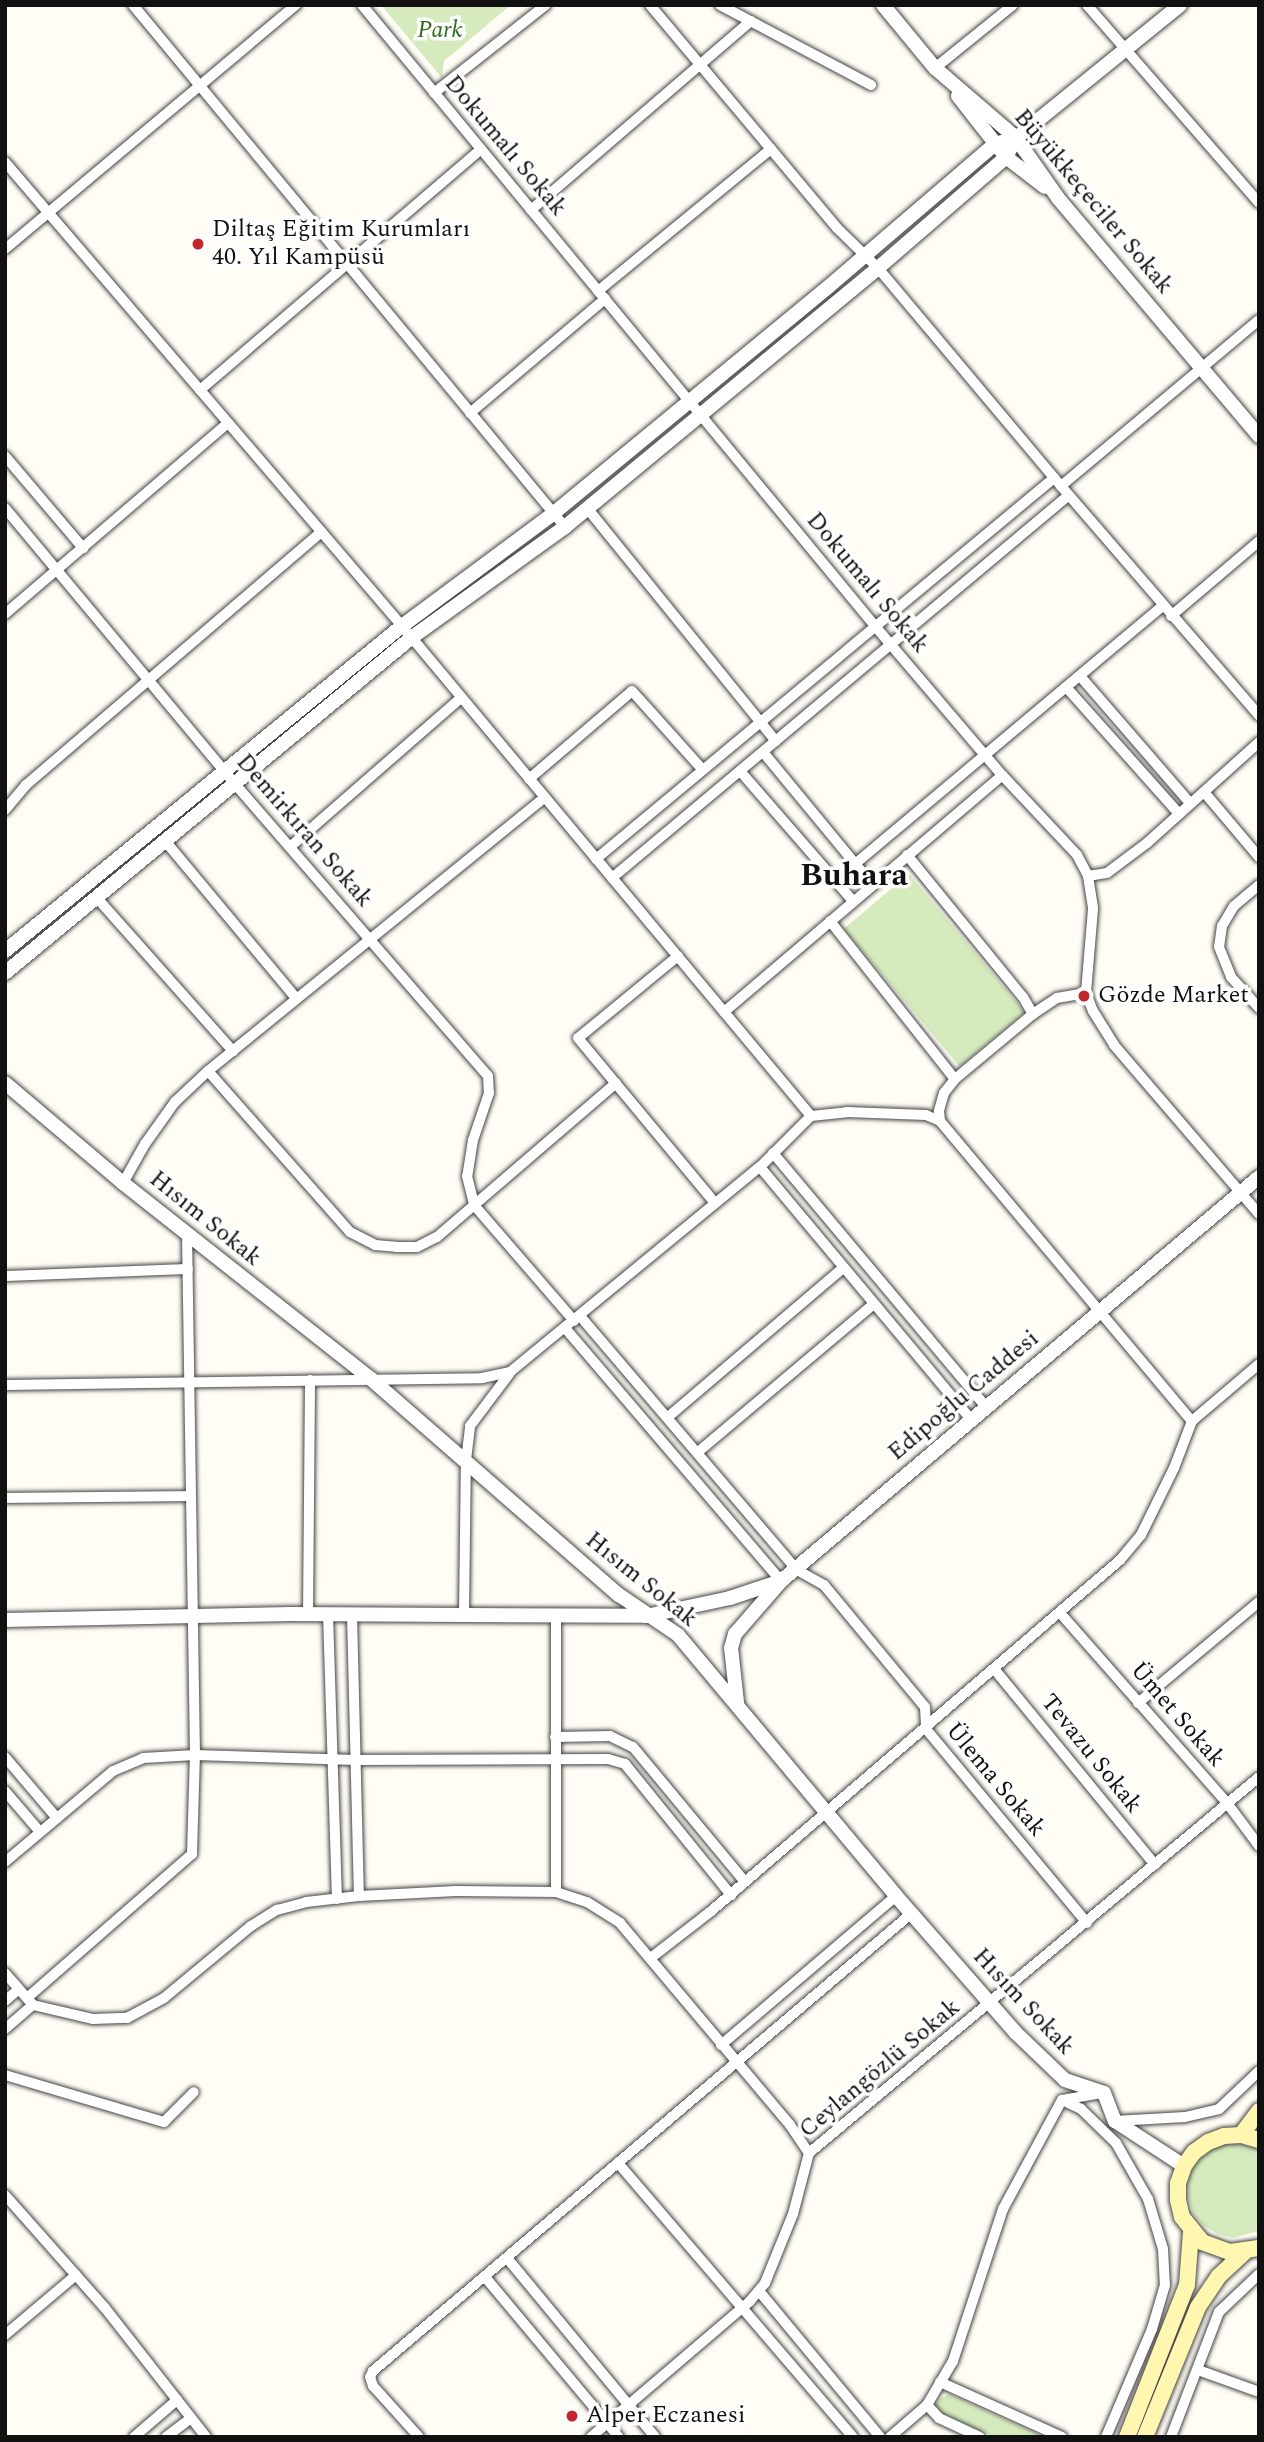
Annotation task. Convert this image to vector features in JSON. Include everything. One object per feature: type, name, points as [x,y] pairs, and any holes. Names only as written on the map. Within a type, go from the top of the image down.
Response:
[{"type":"main road","points":[[1241,2135],[1259,2111]]},
{"type":"main road","points":[[1252,2250],[1215,2249],[1191,2232],[1182,2217],[1178,2183],[1184,2166],[1194,2152],[1208,2142],[1224,2136],[1241,2135],[1259,2140]]},
{"type":"main road","points":[[1127,2437],[1187,2285],[1191,2232]]},
{"type":"main road","points":[[1145,2437],[1198,2306],[1219,2276],[1252,2250]]},
{"type":"street","points":[[133,5],[565,527]]},
{"type":"street","points":[[5,249],[296,5]]},
{"type":"street","name":"Dokumalı Sokak","points":[[362,5],[875,626],[1002,775],[1077,855],[1088,876],[1093,909],[1086,993]]},
{"type":"street","points":[[434,93],[546,5]]},
{"type":"street","points":[[650,5],[837,228],[878,268],[1057,482],[1259,715]]},
{"type":"street","points":[[720,5],[871,85]]},
{"type":"street","name":"Büyükkeçeciler Sokak","points":[[883,5],[935,68],[1016,138],[1058,198],[1202,369],[1254,420],[1259,436]]},
{"type":"street","points":[[1013,5],[935,68],[1006,157],[1058,198]]},
{"type":"street","points":[[1087,5],[1259,203]]},
{"type":"street","points":[[5,973],[411,638],[565,527],[878,268],[1006,157],[1016,138],[1180,5]]},
{"type":"street","points":[[531,210],[751,21]]},
{"type":"street","points":[[5,951],[402,626],[554,513],[690,402],[995,144],[1016,138]]},
{"type":"street","points":[[200,390],[481,149]]},
{"type":"street","points":[[470,413],[601,295],[771,149]]},
{"type":"street","points":[[5,162],[402,626],[811,1116]]},
{"type":"street","points":[[596,859],[875,626],[1202,369],[1259,320]]},
{"type":"street","points":[[5,614],[228,423]]},
{"type":"street","points":[[5,456],[83,548]]},
{"type":"street","points":[[612,878],[1069,495]]},
{"type":"street","name":"Demirkıran Sokak","points":[[5,508],[234,784],[488,1076],[489,1093],[473,1140],[467,1176],[474,1205]]},
{"type":"street","points":[[587,508],[776,741]]},
{"type":"street","points":[[5,810],[26,785],[321,533]]},
{"type":"street","points":[[1171,615],[1259,541]]},
{"type":"street","points":[[855,864],[1163,606]]},
{"type":"street","points":[[1080,676],[1191,804]]},
{"type":"street","points":[[1066,687],[1179,814]]},
{"type":"street","points":[[529,779],[632,691],[703,770]]},
{"type":"street","points":[[290,847],[461,698]]},
{"type":"street","points":[[1088,876],[1107,873],[1191,804],[1259,742]]},
{"type":"street","points":[[763,752],[872,884]]},
{"type":"street","points":[[740,771],[853,901]]},
{"type":"street","points":[[724,1012],[1002,775]]},
{"type":"street","points":[[1204,792],[1259,857]]},
{"type":"street","points":[[123,1183],[145,1144],[176,1102],[208,1070],[545,797]]},
{"type":"street","points":[[166,842],[297,999]]},
{"type":"street","points":[[907,855],[1023,997],[1033,1014]]},
{"type":"street","points":[[1259,885],[1234,906],[1222,926],[1219,947],[1231,977],[1259,1008]]},
{"type":"street","points":[[97,898],[233,1051]]},
{"type":"street","points":[[830,921],[954,1079]]},
{"type":"street","points":[[678,956],[578,1038],[714,1202]]},
{"type":"street","points":[[940,1121],[939,1111],[944,1093],[954,1079],[1033,1014],[1058,998],[1086,993],[1093,1011],[1114,1045],[1259,1214]]},
{"type":"street","points":[[208,1070],[332,1214],[350,1231],[375,1245],[417,1247],[437,1237],[616,1083]]},
{"type":"street","name":"Hısım Sokak","points":[[5,1083],[187,1235],[371,1379],[646,1616],[678,1635],[737,1702],[896,1896],[991,2003],[1065,2080],[1104,2093]]},
{"type":"street","points":[[464,1615],[466,1460],[470,1426],[510,1372],[714,1202],[760,1167],[811,1116],[847,1112],[926,1115],[940,1121],[1192,1421]]},
{"type":"street","points":[[773,1153],[985,1406]]},
{"type":"street","points":[[760,1167],[970,1418]]},
{"type":"street","name":"Edipoğlu Caddesi","points":[[5,1620],[308,1614],[646,1616],[678,1610],[781,1581],[797,1570],[970,1418],[1259,1177]]},
{"type":"street","points":[[474,1205],[573,1322],[781,1581],[735,1634],[731,1648],[737,1702]]},
{"type":"street","points":[[5,2029],[26,1997],[192,1854],[195,1755],[187,1235]]},
{"type":"street","points":[[668,1417],[843,1268]]},
{"type":"street","points":[[5,1276],[188,1269]]},
{"type":"street","points":[[698,1452],[874,1304]]},
{"type":"street","name":"Ülema Sokak","points":[[573,1322],[668,1417],[797,1570],[824,1585],[925,1707],[926,1729],[1087,1923]]},
{"type":"street","points":[[652,1957],[731,1895],[1061,1614],[1120,1560],[1141,1535],[1174,1468],[1192,1421],[1256,1371]]},
{"type":"street","points":[[5,1385],[190,1380],[482,1378],[510,1372]]},
{"type":"street","points":[[308,1614],[310,1380]]},
{"type":"street","points":[[5,1498],[191,1496]]},
{"type":"street","points":[[1138,1703],[1259,1602]]},
{"type":"street","points":[[328,1614],[337,1899]]},
{"type":"street","name":"Ümet Sokak","points":[[1061,1614],[1227,1803],[1259,1846]]},
{"type":"street","points":[[352,1615],[359,1896]]},
{"type":"street","points":[[556,1616],[556,1892]]},
{"type":"street","name":"Tevazu Sokak","points":[[995,1670],[1155,1866]]},
{"type":"street","points":[[555,1737],[610,1736],[633,1747],[745,1882]]},
{"type":"street","points":[[5,1862],[113,1771],[143,1758],[195,1755],[333,1760],[608,1759],[625,1764],[731,1895]]},
{"type":"street","points":[[5,1758],[57,1818]]},
{"type":"street","name":"Ceylangözlü Sokak","points":[[591,2437],[759,2291],[775,2264],[793,2214],[809,2153],[1259,1777]]},
{"type":"street","points":[[5,1791],[40,1832]]},
{"type":"street","points":[[5,2001],[26,1997],[93,2019],[127,2018],[164,1998],[251,1926],[277,1910],[306,1902],[359,1896],[456,1891],[556,1892],[587,1902],[620,1923],[652,1957],[735,2063],[790,2125],[809,2153]]},
{"type":"street","points":[[721,2045],[896,1896]]},
{"type":"street","points":[[419,2437],[373,2386],[370,2377],[373,2371],[912,1913]]},
{"type":"street","points":[[5,1973],[26,1997]]},
{"type":"street","points":[[1115,2121],[1185,2117],[1219,2109],[1259,2071]]},
{"type":"street","points":[[5,2075],[163,2122],[194,2092]]},
{"type":"street","points":[[1062,2100],[1104,2093],[1115,2121],[1184,2166]]},
{"type":"street","points":[[890,2437],[927,2404],[953,2361],[1003,2209],[1062,2100]]},
{"type":"street","points":[[1062,2100],[1081,2109],[1116,2143],[1147,2199],[1163,2249],[1165,2286],[1152,2329],[1106,2437]]},
{"type":"street","points":[[618,2163],[853,2437]]},
{"type":"street","points":[[5,2194],[76,2275],[206,2437]]},
{"type":"street","points":[[507,2258],[655,2437]]},
{"type":"street","points":[[1171,2437],[1219,2312],[1259,2273]]},
{"type":"street","points":[[5,2335],[76,2275]]},
{"type":"street","points":[[485,2277],[619,2437]]},
{"type":"street","points":[[759,2291],[880,2437]]},
{"type":"street","points":[[1198,2370],[1259,2392]]},
{"type":"street","points":[[940,2382],[1062,2437]]},
{"type":"street","points":[[134,2437],[177,2400]]},
{"type":"street","points":[[927,2404],[939,2418],[980,2437]]},
{"type":"street","points":[[166,2437],[191,2418]]},
{"type":"green space","name":"Park","points":[[381,5],[511,5],[444,61],[442,78]]},
{"type":"green space","points":[[909,874],[1025,1012],[960,1067],[844,929]]},
{"type":"green space","points":[[1234,2142],[1259,2150],[1259,2231],[1233,2238],[1217,2234],[1203,2225],[1193,2213],[1188,2197],[1188,2181],[1194,2166],[1204,2153],[1218,2145]]},
{"type":"green space","points":[[949,2394],[1044,2437],[994,2437],[942,2413],[935,2406]]},
{"type":"place","name":"Diltaş Eğitim Kurumları 40. Yıl Kampüsü","points":[[198,244]]},
{"type":"place","name":"Gözde Market","points":[[1084,996]]},
{"type":"place","name":"Alper Eczanesi","points":[[572,2416]]},
{"type":"district","name":"Buhara","points":[[854,876]]}]
